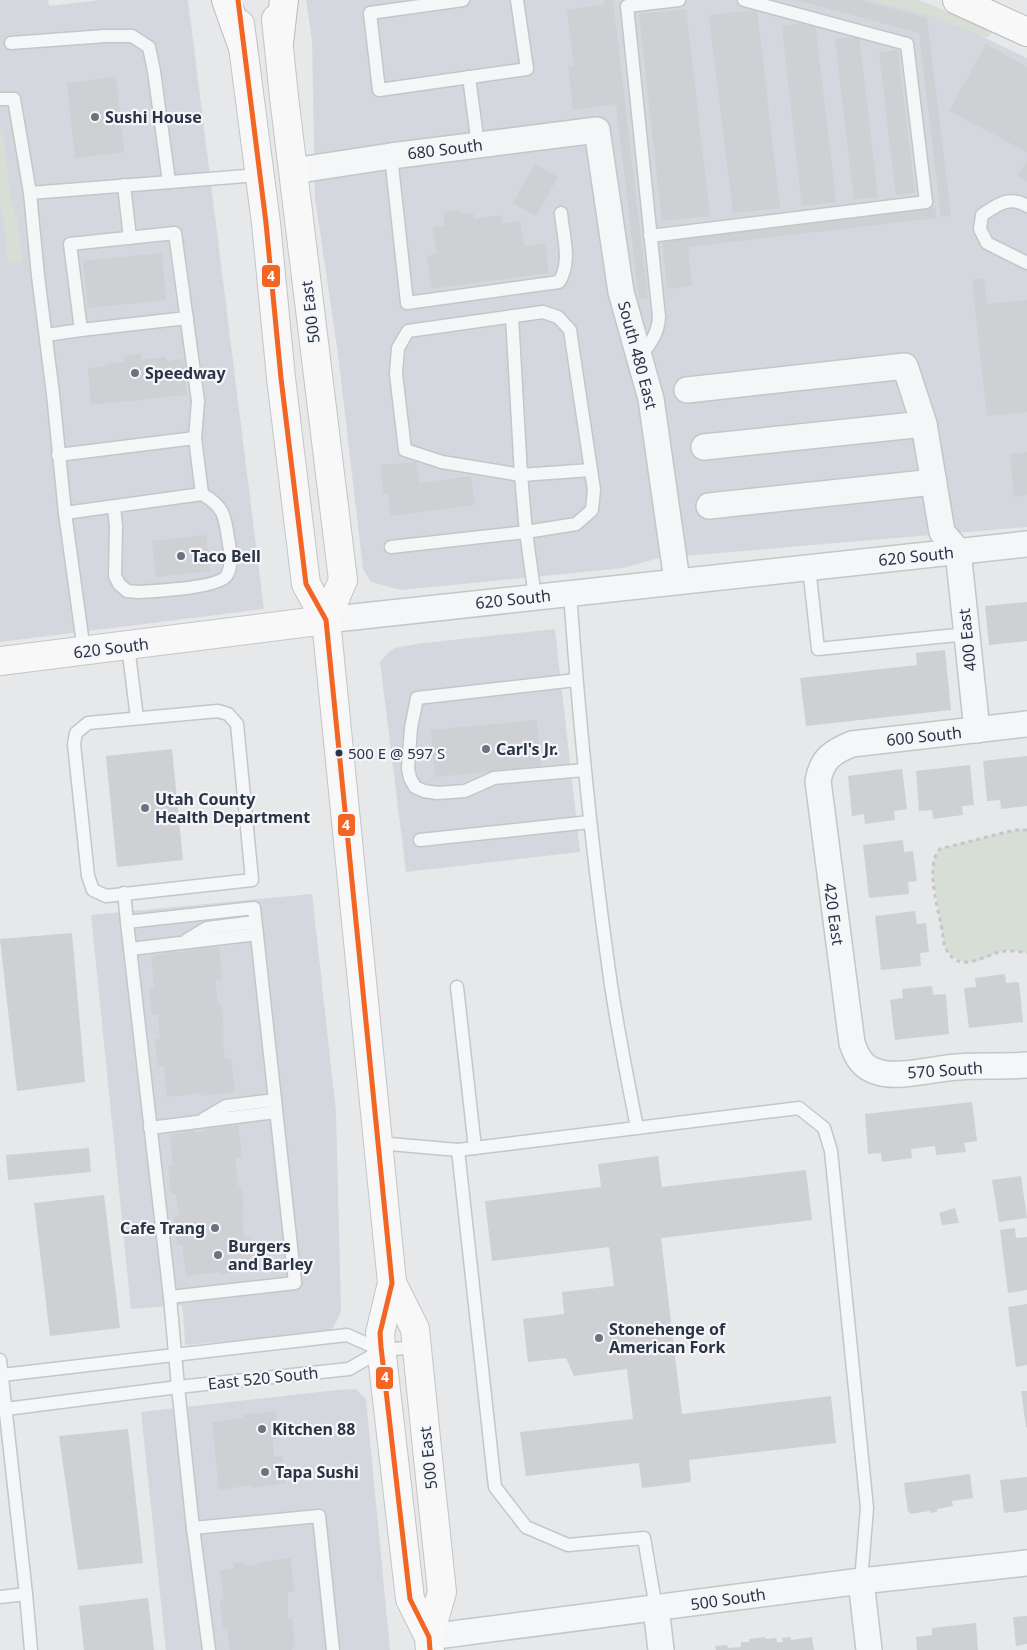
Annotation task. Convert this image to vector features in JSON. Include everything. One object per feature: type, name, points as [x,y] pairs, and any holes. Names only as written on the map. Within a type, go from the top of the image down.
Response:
[{"type":"main road","points":[[226,0],[243,48]]},
{"type":"main road","name":"500 East","points":[[238,0],[266,223],[281,378],[306,584],[326,620],[392,1283],[380,1333],[410,1599],[429,1643]]},
{"type":"main road","name":"500 East","points":[[274,0],[343,580],[326,620]]},
{"type":"main road","points":[[279,43],[284,0]]},
{"type":"main road","points":[[957,0],[1027,32]]},
{"type":"main road","name":"620 South","points":[[0,661],[326,620]]},
{"type":"main road","name":"500 East","points":[[392,1283],[415,1328],[417,1347],[442,1592],[429,1643]]},
{"type":"street","name":"680 South","points":[[293,170],[597,130]]},
{"type":"street","name":"South 480 East","points":[[597,130],[621,292],[651,399],[677,581]]},
{"type":"street","points":[[688,390],[905,366],[924,424],[942,532],[958,551]]},
{"type":"street","points":[[704,447],[924,424]]},
{"type":"street","points":[[709,506],[934,482]]},
{"type":"street","name":"620 South","points":[[326,620],[1027,544]]},
{"type":"street","name":"400 East","points":[[958,551],[977,730]]},
{"type":"street","name":"600 South","points":[[826,760],[837,750],[852,744],[1027,724]]},
{"type":"street","name":"420 East","points":[[826,760],[820,770],[818,781],[830,883],[852,1043],[856,1055],[864,1066]]},
{"type":"street","name":"570 South","points":[[864,1066],[879,1073],[894,1074],[957,1067],[993,1067],[1027,1064]]},
{"type":"street","name":"500 South","points":[[429,1643],[656,1608],[861,1581],[1027,1563]]},
{"type":"street","points":[[861,1581],[869,1650]]},
{"type":"street","points":[[656,1608],[661,1650]]},
{"type":"lane","points":[[462,0],[370,13],[380,90],[527,69],[517,0]]},
{"type":"lane","points":[[640,358],[656,335],[659,328],[659,317],[626,6],[679,0]]},
{"type":"lane","points":[[650,236],[926,202],[907,44],[744,0]]},
{"type":"lane","points":[[12,43],[105,36],[132,36],[149,47],[169,182]]},
{"type":"lane","points":[[469,77],[478,145]]},
{"type":"lane","points":[[0,99],[14,99],[30,193],[53,394],[58,455],[84,651]]},
{"type":"lane","points":[[391,156],[407,303],[559,282],[567,264],[561,213]]},
{"type":"lane","points":[[30,193],[260,175]]},
{"type":"lane","points":[[124,185],[130,238]]},
{"type":"lane","points":[[1027,206],[1018,200],[1000,203],[982,215],[980,229],[987,243],[1027,263]]},
{"type":"lane","points":[[81,330],[70,244],[175,233],[198,401],[196,438],[202,494]]},
{"type":"lane","points":[[391,548],[526,532],[576,524],[592,510],[594,490],[591,470],[570,330],[558,317],[542,312],[408,331],[398,348],[396,374],[405,450],[442,462],[521,475],[591,470]]},
{"type":"lane","points":[[512,316],[521,475],[526,532],[535,597]]},
{"type":"lane","points":[[46,335],[187,318]]},
{"type":"lane","points":[[58,455],[196,438]]},
{"type":"lane","points":[[65,513],[202,494],[213,500],[220,508],[226,521],[230,554],[226,576],[222,581],[209,585],[138,592],[127,591],[118,584],[115,576],[116,526],[114,507]]},
{"type":"lane","points":[[809,567],[818,649],[967,634]]},
{"type":"lane","points":[[570,593],[576,680],[590,822],[609,972],[637,1128]]},
{"type":"lane","points":[[128,646],[137,718]]},
{"type":"lane","points":[[576,680],[417,698],[411,728],[408,768],[410,778],[415,787],[437,793],[465,791],[494,778],[584,770]]},
{"type":"lane","points":[[218,711],[228,714],[237,724],[252,880],[106,896],[93,890],[88,876],[74,744],[76,732],[88,723],[137,718],[218,711]]},
{"type":"lane","points":[[420,840],[590,822]]},
{"type":"lane","points":[[124,893],[208,1650]]},
{"type":"lane","points":[[127,922],[254,908],[295,1283],[170,1297]]},
{"type":"lane","points":[[130,949],[183,943],[256,928]]},
{"type":"lane","points":[[457,987],[475,1148]]},
{"type":"lane","points":[[150,1128],[200,1122],[276,1106]]},
{"type":"lane","points":[[378,1143],[458,1150],[799,1108],[824,1128],[831,1151],[867,1508],[861,1581]]},
{"type":"lane","points":[[458,1150],[495,1487],[526,1527],[568,1545],[644,1538],[656,1608]]},
{"type":"lane","points":[[2,1375],[347,1335],[382,1350],[417,1347]]},
{"type":"lane","name":"East 520 South","points":[[6,1409],[349,1369],[382,1350]]},
{"type":"lane","points":[[0,1360],[31,1650]]},
{"type":"lane","points":[[193,1528],[319,1516],[333,1650]]},
{"type":"lane","points":[[0,1597],[26,1594]]},
{"type":"path","points":[[1027,830],[1014,830],[940,849],[936,853],[932,868],[944,945],[952,956],[963,962],[972,962],[1001,951],[1027,953]]},
{"type":"shaded area","points":[[0,0],[48,0],[49,6],[100,0],[188,0],[264,609],[0,642]]},
{"type":"shaded area","points":[[306,0],[893,0],[929,11],[1027,58],[1027,527],[659,558],[623,568],[401,590],[371,582],[363,569],[338,354],[315,198],[312,40]]},
{"type":"shaded area","points":[[870,0],[918,0],[994,30],[987,38],[930,16]]},
{"type":"shaded area","points":[[0,130],[4,140],[11,197],[18,223],[22,258],[22,262],[12,264],[8,261],[0,208]]},
{"type":"shaded area","points":[[555,629],[580,852],[406,872],[380,662],[395,648],[423,643]]},
{"type":"shaded area","points":[[1019,829],[1027,830],[1027,953],[1006,951],[969,962],[958,960],[950,954],[944,944],[933,878],[934,859],[938,852],[946,847]]},
{"type":"shaded area","points":[[312,894],[336,1112],[341,1312],[333,1328],[325,1333],[185,1345],[181,1305],[131,1309],[91,915]]},
{"type":"shaded area","points":[[356,1389],[366,1399],[390,1650],[166,1650],[141,1412]]},
{"type":"building","points":[[604,0],[613,0],[648,298],[639,299],[616,104],[573,110],[568,66],[574,66],[567,10],[605,4]]},
{"type":"building","points":[[796,0],[860,0],[927,18],[951,216],[941,217],[919,33]]},
{"type":"building","points":[[686,9],[710,216],[662,221],[639,14]]},
{"type":"building","points":[[757,10],[780,208],[733,213],[709,15]]},
{"type":"building","points":[[815,22],[836,202],[802,206],[782,26]]},
{"type":"building","points":[[859,36],[878,197],[854,200],[835,39]]},
{"type":"building","points":[[986,44],[1027,67],[1027,152],[949,111]]},
{"type":"building","points":[[898,50],[915,193],[896,195],[879,52]]},
{"type":"building","name":"Sushi House","points":[[116,77],[124,152],[75,158],[67,83]]},
{"type":"building","points":[[1027,159],[1027,181],[1018,176]]},
{"type":"building","points":[[535,164],[558,177],[536,216],[513,203]]},
{"type":"building","points":[[935,208],[936,218],[688,247],[692,286],[667,289],[662,239]]},
{"type":"building","points":[[459,210],[464,214],[473,213],[474,219],[501,215],[502,224],[520,221],[524,246],[545,243],[549,273],[432,289],[427,256],[437,254],[433,227],[445,225],[443,212]]},
{"type":"building","points":[[162,253],[166,300],[88,308],[83,261]]},
{"type":"building","points":[[984,278],[987,304],[1027,300],[1027,412],[987,416],[972,280]]},
{"type":"building","points":[[141,354],[142,360],[166,357],[166,361],[183,359],[187,395],[91,405],[88,368],[105,367],[105,364],[125,362],[124,356]]},
{"type":"building","points":[[1027,452],[1027,495],[1014,497],[1010,454]]},
{"type":"building","points":[[416,462],[419,483],[471,476],[475,505],[391,516],[388,493],[383,494],[381,465]]},
{"type":"building","name":"Taco Bell","points":[[206,535],[210,571],[156,577],[152,541]]},
{"type":"building","points":[[1027,602],[1027,641],[989,645],[985,606]]},
{"type":"building","points":[[945,650],[951,710],[806,726],[800,678],[917,665],[916,653]]},
{"type":"building","name":"Carl's Jr.","points":[[537,720],[541,767],[435,777],[431,730]]},
{"type":"building","name":"Utah County Health Department","points":[[172,749],[183,860],[117,867],[106,756]]},
{"type":"building","points":[[1027,756],[1027,806],[1001,809],[1000,800],[987,801],[983,761]]},
{"type":"building","points":[[970,765],[974,805],[962,806],[963,815],[933,819],[932,810],[919,811],[916,771]]},
{"type":"building","points":[[902,769],[907,809],[894,811],[895,820],[865,824],[864,814],[852,816],[848,776]]},
{"type":"building","points":[[903,840],[904,852],[913,851],[917,881],[908,882],[909,894],[869,898],[863,845]]},
{"type":"building","points":[[915,911],[917,924],[926,923],[929,952],[920,953],[921,966],[881,970],[875,916]]},
{"type":"building","points":[[72,933],[85,1082],[17,1091],[0,939]]},
{"type":"building","points":[[219,947],[222,979],[215,980],[218,1005],[221,1005],[225,1059],[231,1058],[235,1092],[167,1097],[164,1066],[158,1066],[155,1039],[160,1039],[158,1015],[152,1015],[149,988],[154,987],[151,956],[174,951],[175,953],[185,952],[185,950]]},
{"type":"building","points":[[1005,974],[1006,983],[1019,982],[1023,1022],[969,1028],[964,988],[976,987],[975,978]]},
{"type":"building","points":[[932,986],[933,995],[946,994],[949,1034],[895,1040],[890,1000],[903,998],[902,989]]},
{"type":"building","points":[[972,1102],[977,1141],[964,1143],[966,1152],[936,1155],[935,1146],[911,1149],[912,1158],[882,1162],[881,1153],[868,1154],[865,1114]]},
{"type":"building","points":[[238,1125],[242,1158],[235,1158],[238,1186],[241,1186],[244,1237],[251,1236],[255,1270],[186,1276],[182,1245],[177,1245],[174,1217],[179,1216],[176,1194],[171,1194],[168,1166],[173,1165],[170,1135],[184,1133],[183,1131],[206,1131],[205,1129]]},
{"type":"building","points":[[89,1148],[91,1172],[8,1180],[6,1155]]},
{"type":"building","name":"Stonehenge of American Fork","points":[[658,1156],[662,1187],[806,1170],[812,1220],[661,1238],[682,1414],[831,1396],[836,1443],[689,1460],[691,1482],[642,1488],[639,1463],[526,1476],[520,1432],[633,1419],[627,1369],[574,1376],[566,1358],[528,1362],[523,1319],[564,1314],[562,1292],[614,1286],[609,1247],[492,1261],[485,1201],[601,1187],[598,1164]]},
{"type":"building","points":[[1021,1176],[1027,1218],[999,1222],[992,1180]]},
{"type":"building","points":[[104,1195],[120,1328],[50,1336],[34,1203]]},
{"type":"building","points":[[955,1208],[959,1223],[942,1225],[939,1213]]},
{"type":"building","points":[[1015,1228],[1016,1238],[1027,1237],[1027,1290],[1008,1293],[1000,1230]]},
{"type":"building","points":[[1027,1304],[1027,1365],[1016,1367],[1008,1307]]},
{"type":"building","points":[[1021,1391],[1027,1391],[1027,1427],[1026,1427]]},
{"type":"building","points":[[276,1411],[278,1438],[273,1439],[274,1457],[282,1456],[285,1483],[251,1488],[251,1485],[219,1490],[212,1422],[243,1418],[243,1415]]},
{"type":"building","points":[[128,1429],[143,1563],[78,1570],[59,1436]]},
{"type":"building","points":[[970,1474],[973,1498],[952,1501],[953,1506],[937,1509],[937,1512],[930,1513],[930,1511],[910,1514],[910,1511],[908,1512],[904,1483]]},
{"type":"building","points":[[1027,1477],[1027,1510],[1004,1513],[1000,1480]]},
{"type":"building","points":[[291,1558],[294,1592],[288,1592],[288,1618],[292,1617],[295,1647],[292,1647],[292,1650],[230,1650],[227,1628],[223,1628],[220,1600],[224,1599],[220,1570],[234,1568],[234,1563],[244,1562],[245,1566],[257,1565],[257,1563]]},
{"type":"building","points":[[148,1598],[154,1650],[84,1650],[79,1606]]},
{"type":"building","points":[[1027,1616],[1027,1644],[1016,1646],[1013,1617]]},
{"type":"building","points":[[976,1623],[978,1650],[917,1650],[916,1637],[932,1635],[932,1628]]},
{"type":"building","points":[[765,1637],[766,1639],[776,1638],[777,1642],[783,1642],[782,1638],[790,1637],[791,1640],[812,1637],[814,1650],[716,1650],[715,1646],[741,1647],[741,1642],[749,1642],[749,1639]]},
{"type":"transit line","name":"4","points":[[238,0],[266,223],[281,378],[306,584],[326,620],[392,1283],[380,1333],[381,1347],[410,1599],[429,1637],[430,1650]]},
{"type":"place","name":"Sushi House","points":[[95,117]]},
{"type":"place","name":"Speedway","points":[[135,373]]},
{"type":"place","name":"Taco Bell","points":[[181,556]]},
{"type":"place","name":"Carl's Jr.","points":[[486,749]]},
{"type":"place","name":"500 E @ 597 S","points":[[339,753]]},
{"type":"place","name":"Utah County Health Department","points":[[145,808]]},
{"type":"place","name":"Cafe Trang","points":[[215,1228]]},
{"type":"place","name":"Burgers and Barley","points":[[218,1255]]},
{"type":"place","name":"Stonehenge of American Fork","points":[[599,1338]]},
{"type":"place","name":"Kitchen 88","points":[[262,1429]]},
{"type":"place","name":"Tapa Sushi","points":[[265,1472]]}]
